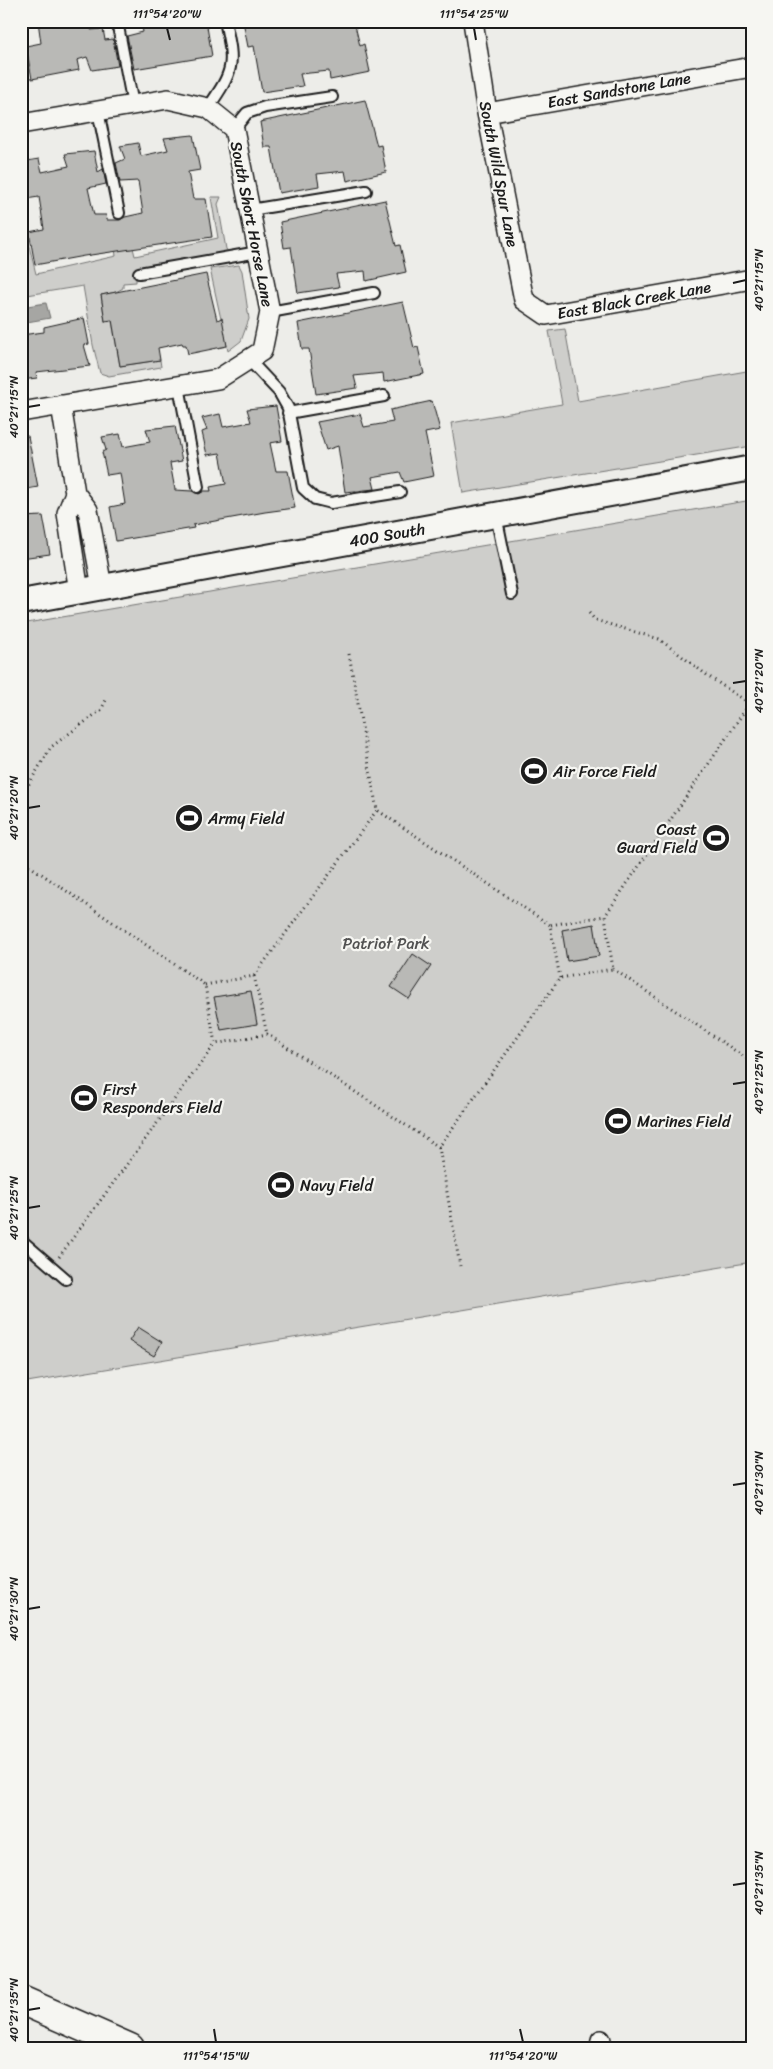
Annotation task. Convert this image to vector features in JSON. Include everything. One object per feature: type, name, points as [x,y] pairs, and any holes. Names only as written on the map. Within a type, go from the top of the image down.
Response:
[{"type":"main road","points":[[21,2000],[130,2048]]},
{"type":"street","name":"South Wild Spur Lane","points":[[474,21],[486,113],[524,300],[546,316]]},
{"type":"street","name":"East Sandstone Lane","points":[[486,113],[752,67]]},
{"type":"street","points":[[21,124],[168,99],[208,108]]},
{"type":"street","name":"South Short Horse Lane","points":[[208,108],[234,129],[270,312],[255,355]]},
{"type":"street","name":"East Black Creek Lane","points":[[546,316],[752,279]]},
{"type":"street","points":[[21,412],[218,379],[255,355]]},
{"type":"street","points":[[61,405],[75,493],[88,510],[102,587]]},
{"type":"street","name":"400 South","points":[[21,602],[752,468]]},
{"type":"street","points":[[75,493],[67,513],[79,592]]},
{"type":"lane","points":[[117,21],[134,105]]},
{"type":"lane","points":[[208,108],[227,81],[232,63],[226,21]]},
{"type":"lane","points":[[234,129],[248,113],[265,106],[332,97]]},
{"type":"lane","points":[[98,111],[119,213]]},
{"type":"lane","points":[[250,210],[366,191]]},
{"type":"lane","points":[[139,273],[258,252]]},
{"type":"lane","points":[[270,312],[374,293]]},
{"type":"lane","points":[[255,355],[279,392],[288,413],[303,488],[315,499],[331,503],[400,492]]},
{"type":"lane","points":[[179,386],[198,487]]},
{"type":"lane","points":[[288,413],[384,396]]},
{"type":"lane","points":[[496,515],[512,594]]},
{"type":"lane","points":[[21,1240],[66,1279]]},
{"type":"path","points":[[589,613],[595,620],[659,639],[694,666],[750,704]]},
{"type":"path","points":[[350,654],[377,810],[550,926],[605,916]]},
{"type":"path","points":[[21,797],[51,747],[101,710],[107,698]]},
{"type":"path","points":[[613,969],[605,916],[752,700]]},
{"type":"path","points":[[21,860],[205,985],[254,976],[377,810]]},
{"type":"path","points":[[550,926],[560,978]]},
{"type":"path","points":[[460,1266],[439,1147],[560,978],[613,969],[752,1062]]},
{"type":"path","points":[[254,976],[267,1034],[439,1147]]},
{"type":"path","points":[[205,985],[215,1044]]},
{"type":"path","points":[[62,1253],[215,1044],[267,1034]]},
{"type":"path","points":[[711,2048],[752,2042]]},
{"type":"green space","points":[[211,197],[221,197],[218,204],[226,249],[229,253],[136,271],[136,282],[123,283],[123,288],[116,292],[101,295],[105,322],[112,321],[120,366],[160,360],[161,367],[109,376],[100,373],[93,345],[83,286],[21,296],[21,243],[28,242],[36,274],[116,256],[112,226],[127,223],[135,256],[218,238]]},
{"type":"green space","points":[[239,265],[242,271],[249,319],[241,341],[228,351],[210,269]]},
{"type":"green space","points":[[565,329],[578,401],[752,370],[752,446],[463,493],[451,423],[562,404],[549,331]]},
{"type":"green space","name":"Patriot Park","points":[[752,500],[752,1262],[21,1383],[21,624]]},
{"type":"shaded area","points":[[46,303],[50,318],[21,323],[21,307]]},
{"type":"building","points":[[38,21],[89,21],[91,30],[103,29],[105,40],[113,39],[118,66],[92,70],[87,57],[77,60],[79,70],[32,79],[26,46],[41,43]]},
{"type":"building","points":[[141,21],[206,21],[212,56],[134,69],[127,36],[143,32]]},
{"type":"building","points":[[243,21],[354,21],[360,46],[364,44],[370,72],[330,80],[329,71],[300,74],[303,86],[262,92],[254,46],[248,47]]},
{"type":"building","points":[[365,100],[377,146],[381,145],[386,172],[347,181],[345,171],[317,174],[319,186],[279,193],[271,147],[264,147],[260,122]]},
{"type":"building","points":[[193,135],[200,170],[188,172],[193,199],[206,199],[212,237],[35,265],[29,232],[44,229],[39,197],[26,199],[21,177],[26,175],[21,162],[39,159],[42,172],[69,166],[65,154],[94,151],[98,172],[103,169],[106,184],[88,188],[94,215],[106,215],[107,220],[120,220],[143,213],[138,181],[120,182],[116,163],[125,159],[120,146],[138,143],[141,156],[168,150],[164,138]]},
{"type":"building","points":[[385,200],[396,246],[400,245],[406,272],[366,281],[365,271],[336,274],[339,287],[298,293],[291,247],[284,248],[280,222]]},
{"type":"building","points":[[206,274],[217,320],[222,318],[227,346],[188,354],[186,345],[182,343],[158,348],[160,360],[120,366],[112,320],[105,321],[101,295]]},
{"type":"building","points":[[403,302],[414,348],[418,347],[424,374],[384,382],[383,373],[354,376],[357,388],[316,394],[309,349],[302,349],[298,323]]},
{"type":"building","points":[[84,318],[89,344],[84,345],[90,366],[36,372],[37,378],[21,380],[21,335],[44,332],[44,327]]},
{"type":"building","points":[[432,401],[440,430],[425,433],[434,476],[404,482],[400,472],[372,477],[375,489],[345,492],[338,446],[326,450],[317,422],[360,414],[364,427],[393,422],[390,410]]},
{"type":"building","points":[[276,406],[282,441],[270,443],[276,471],[288,471],[295,508],[193,525],[194,528],[116,541],[110,507],[125,504],[120,473],[107,475],[102,452],[106,450],[102,437],[120,434],[123,447],[150,442],[146,429],[175,426],[182,461],[170,463],[175,490],[192,491],[199,494],[204,491],[211,491],[210,487],[226,484],[220,453],[207,455],[202,432],[207,430],[202,418],[220,414],[223,427],[251,422],[247,409]]},
{"type":"building","points":[[21,436],[28,436],[38,487],[21,490]]},
{"type":"building","points":[[43,516],[50,554],[21,558],[21,517]]},
{"type":"building","points":[[594,924],[599,956],[567,961],[562,930]]},
{"type":"building","points":[[413,954],[431,966],[409,999],[391,987]]},
{"type":"building","points":[[251,991],[257,1024],[221,1030],[214,997]]},
{"type":"building","points":[[138,1327],[162,1342],[154,1356],[129,1341]]},
{"type":"place","name":"Air Force Field","points":[[534,771]]},
{"type":"place","name":"Army Field","points":[[189,818]]},
{"type":"place","name":"Coast Guard Field","points":[[716,838]]},
{"type":"place","name":"First Responders Field","points":[[84,1098]]},
{"type":"place","name":"Marines Field","points":[[618,1121]]},
{"type":"place","name":"Navy Field","points":[[281,1185]]}]
